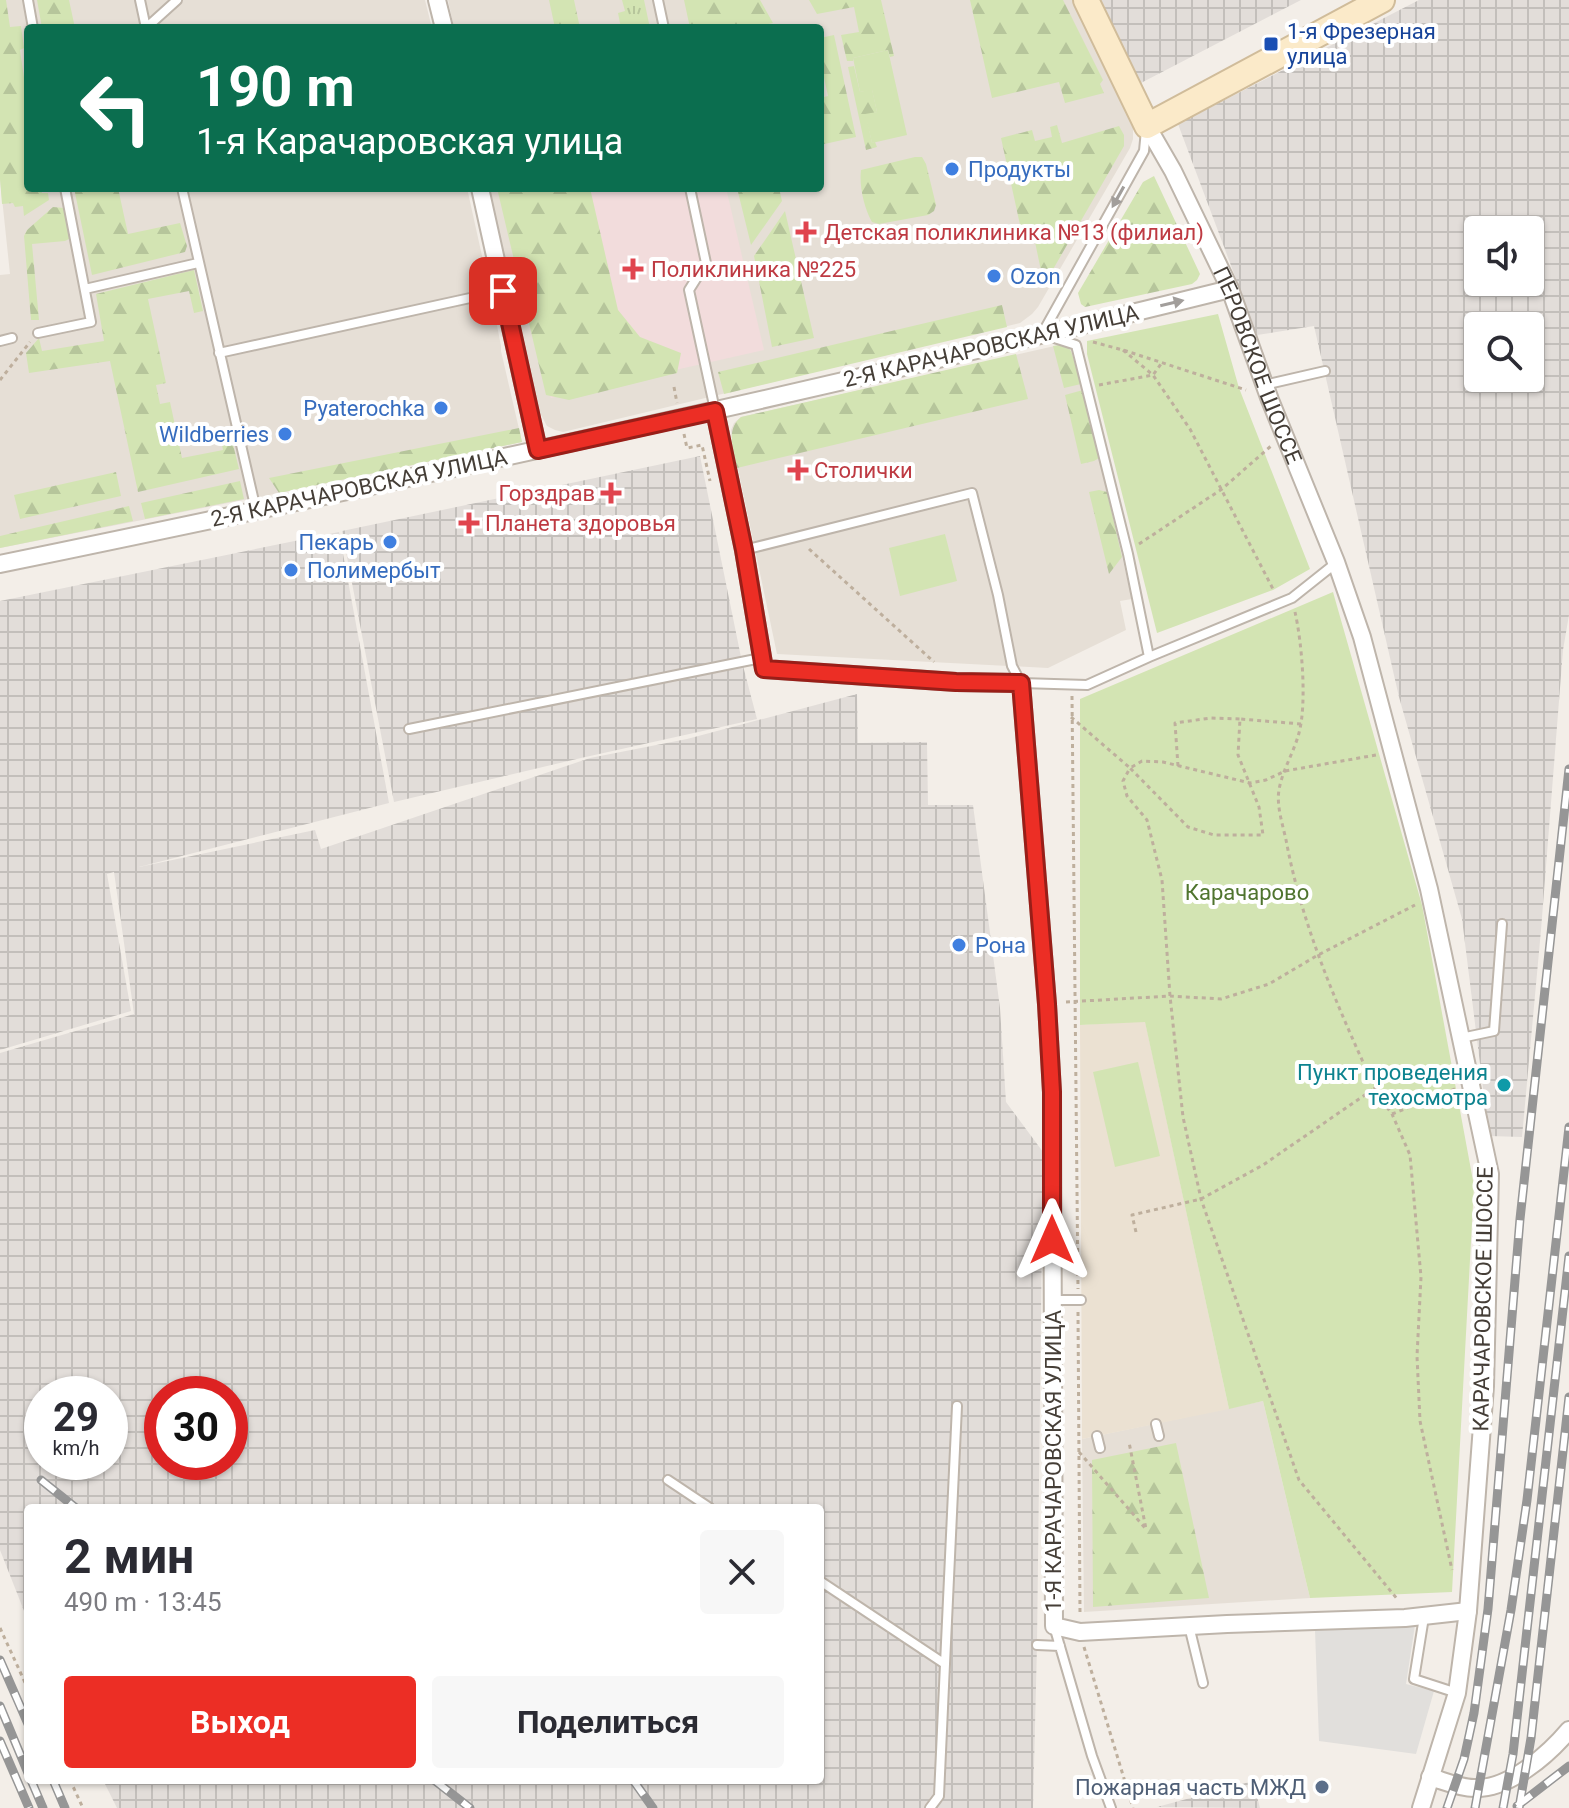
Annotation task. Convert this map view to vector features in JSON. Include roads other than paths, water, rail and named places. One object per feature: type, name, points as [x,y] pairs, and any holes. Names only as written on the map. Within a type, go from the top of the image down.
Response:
[{"type":"street","points":[[437,0],[443,24]]},
{"type":"street","name":"ПЕРОВСКОЕ ШОССЕ","points":[[1086,0],[1230,289],[1258,389],[1336,562]]},
{"type":"street","points":[[1147,126],[1382,0]]},
{"type":"street","points":[[481,192],[538,450]]},
{"type":"street","name":"2-Я КАРАЧАРОВСКАЯ УЛИЦА","points":[[0,564],[715,411],[1230,289]]},
{"type":"street","points":[[715,411],[744,550],[764,669],[956,682],[1021,683]]},
{"type":"street","name":"КАРАЧАРОВСКОЕ ШОССЕ","points":[[1336,562],[1362,637],[1429,889],[1490,1174],[1485,1386],[1468,1611],[1457,1693],[1421,1808]]},
{"type":"street","name":"1-Я КАРАЧАРОВСКАЯ УЛИЦА","points":[[1021,683],[1052,1092],[1054,1626],[1080,1632],[1405,1618],[1468,1611]]},
{"type":"street","points":[[1430,1777],[1472,1788],[1492,1787],[1551,1751],[1569,1730]]},
{"type":"lane","points":[[28,0],[32,24]]},
{"type":"lane","points":[[140,0],[145,24]]},
{"type":"lane","points":[[150,24],[177,0]]},
{"type":"lane","points":[[658,0],[663,24]]},
{"type":"lane","points":[[1147,126],[1144,151],[1042,334],[1076,345],[1128,554],[1149,657]]},
{"type":"lane","points":[[38,333],[91,322],[66,192]]},
{"type":"lane","points":[[183,192],[257,511]]},
{"type":"lane","points":[[691,192],[706,263],[689,290],[715,411]]},
{"type":"lane","points":[[85,289],[198,263]]},
{"type":"lane","points":[[219,353],[503,291]]},
{"type":"lane","points":[[0,341],[12,338]]},
{"type":"lane","points":[[1258,389],[1325,371]]},
{"type":"lane","points":[[744,550],[972,493],[1012,666],[1021,683],[1087,685],[1292,598],[1336,562]]},
{"type":"lane","points":[[409,729],[761,658]]},
{"type":"lane","points":[[1461,1038],[1494,1031],[1502,924]]},
{"type":"lane","points":[[1053,1300],[1079,1300]]},
{"type":"lane","points":[[930,1808],[939,1796],[957,1406]]},
{"type":"lane","points":[[1156,1424],[1159,1436]]},
{"type":"lane","points":[[1097,1436],[1100,1448]]},
{"type":"lane","points":[[668,1480],[704,1504]]},
{"type":"lane","points":[[824,1584],[945,1664]]},
{"type":"lane","points":[[1424,1616],[1414,1679],[1457,1693]]},
{"type":"lane","points":[[1054,1626],[1092,1756],[1111,1808]]},
{"type":"lane","points":[[1189,1626],[1203,1683]]},
{"type":"lane","points":[[1037,1645],[1060,1646]]},
{"type":"railway","points":[[1447,1808],[1464,1759],[1474,1713],[1488,1609],[1520,1219],[1569,769]]},
{"type":"railway","points":[[1475,1808],[1511,1610],[1527,1500],[1569,1127]]},
{"type":"railway","points":[[1503,1808],[1513,1754],[1569,1256]]},
{"type":"railway","points":[[1519,1808],[1531,1738],[1569,1397]]},
{"type":"railway","points":[[41,1480],[71,1504]]},
{"type":"railway","points":[[0,1660],[24,1715]]},
{"type":"railway","points":[[0,1706],[24,1763]]},
{"type":"railway","points":[[0,1741],[29,1808]]},
{"type":"railway","points":[[1517,1806],[1569,1766]]},
{"type":"railway","points":[[33,1784],[43,1808]]},
{"type":"railway","points":[[55,1784],[65,1808]]},
{"type":"railway","points":[[439,1784],[470,1808]]},
{"type":"railway","points":[[636,1784],[653,1808]]},
{"type":"place","name":"1-я Фрезерная улица","points":[[1271,44]]},
{"type":"place","name":"Продукты","points":[[952,169]]},
{"type":"place","name":"Детская поликлиника №13 (филиал)","points":[[806,232]]},
{"type":"place","name":"Поликлиника №225","points":[[633,269]]},
{"type":"place","name":"Ozon","points":[[994,276]]},
{"type":"place","name":"Pyaterochka","points":[[441,408]]},
{"type":"place","name":"Wildberries","points":[[285,434]]},
{"type":"place","name":"Столички","points":[[798,470]]},
{"type":"place","name":"Горздрав","points":[[611,493]]},
{"type":"place","name":"Планета здоровья","points":[[469,523]]},
{"type":"place","name":"Пекарь","points":[[390,542]]},
{"type":"place","name":"Полимербыт","points":[[291,570]]},
{"type":"place","name":"Рона","points":[[959,945]]},
{"type":"place","name":"Пункт проведения техосмотра","points":[[1504,1085]]},
{"type":"place","name":"Пожарная часть МЖД","points":[[1322,1787]]},
{"type":"park label","name":"Карачарово","points":[[1247,892]]}]
